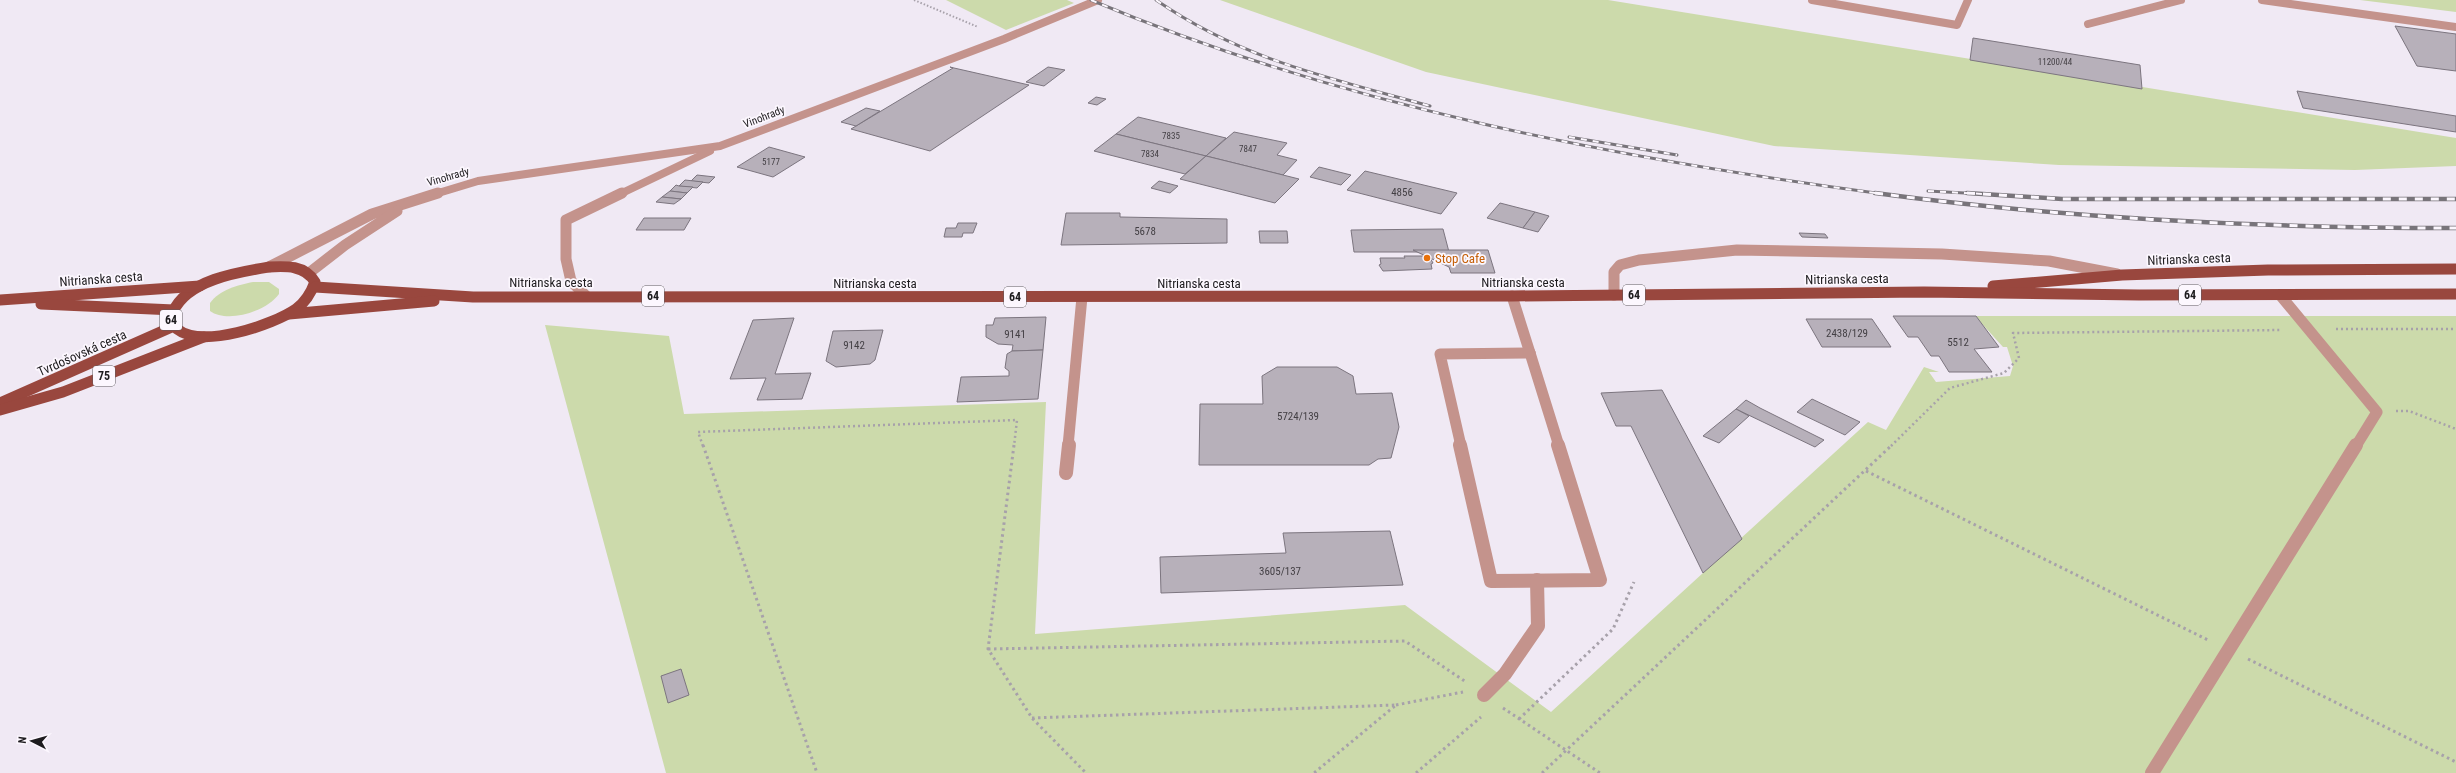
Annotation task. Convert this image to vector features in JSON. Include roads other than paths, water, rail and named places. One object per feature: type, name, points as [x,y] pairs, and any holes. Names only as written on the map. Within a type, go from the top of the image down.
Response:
[{"type":"main road","name":"64","points":[[309,273],[297,268],[269,267],[236,273],[203,286],[188,295],[174,310],[171,321],[174,326],[183,332],[206,336],[242,331],[266,324],[288,314],[304,303],[315,287]]},
{"type":"main road","name":"Nitrianska cesta","points":[[1924,292],[2122,275],[2268,270],[2456,269]]},
{"type":"main road","points":[[309,273],[315,282],[315,287]]},
{"type":"main road","name":"Nitrianska cesta","points":[[0,301],[203,286]]},
{"type":"main road","name":"Nitrianska cesta","points":[[315,287],[473,297],[1512,296],[1924,292],[2280,295],[2456,294]]},
{"type":"main road","name":"Nitrianska cesta","points":[[288,314],[473,297]]},
{"type":"main road","name":"Nitrianska cesta","points":[[0,301],[174,310]]},
{"type":"main road","name":"Tvrdošovská cesta","points":[[0,403],[124,350],[174,326]]},
{"type":"main road","name":"Tvrdošovská cesta","points":[[0,410],[63,392],[206,336]]},
{"type":"street","name":"Vinohrady","points":[[269,267],[372,214],[423,196],[478,181],[514,174],[720,146],[1004,38],[1098,0]]},
{"type":"street","points":[[1812,0],[1957,25],[1968,0]]},
{"type":"street","points":[[2088,24],[2182,0]]},
{"type":"street","points":[[2262,0],[2456,27]]},
{"type":"street","points":[[586,296],[571,281],[569,274],[566,259],[566,220],[720,146]]},
{"type":"street","name":"Vinohrady","points":[[309,273],[351,241],[423,196]]},
{"type":"street","points":[[1614,295],[1614,272],[1620,265],[1639,260],[1736,250],[1942,254],[2049,261],[2122,275]]},
{"type":"street","points":[[2152,773],[2377,412],[2280,295]]},
{"type":"street","points":[[1512,296],[1530,353],[1600,580],[1490,581],[1440,354],[1530,353]]},
{"type":"street","points":[[1066,473],[1082,297]]},
{"type":"street","points":[[1485,696],[1505,674],[1538,626],[1537,580]]},
{"type":"railway","points":[[1091,0],[1186,37],[1283,70],[1381,98],[1480,123],[1580,145],[1681,163],[1782,180],[1883,194]]},
{"type":"railway","points":[[1156,0],[1189,21],[1221,38],[1255,53],[1322,76],[1430,106]]},
{"type":"railway","points":[[1569,137],[1677,155]]},
{"type":"railway","points":[[1928,191],[1982,194]]},
{"type":"railway","points":[[1875,193],[1883,194]]},
{"type":"railway","points":[[1967,193],[1982,194]]},
{"type":"railway","points":[[1883,194],[1947,202],[2092,216],[2238,224],[2383,228],[2456,228]]},
{"type":"railway","points":[[1982,194],[2062,199],[2456,199]]},
{"type":"place","name":"Stop Cafe","points":[[1427,258]]}]
